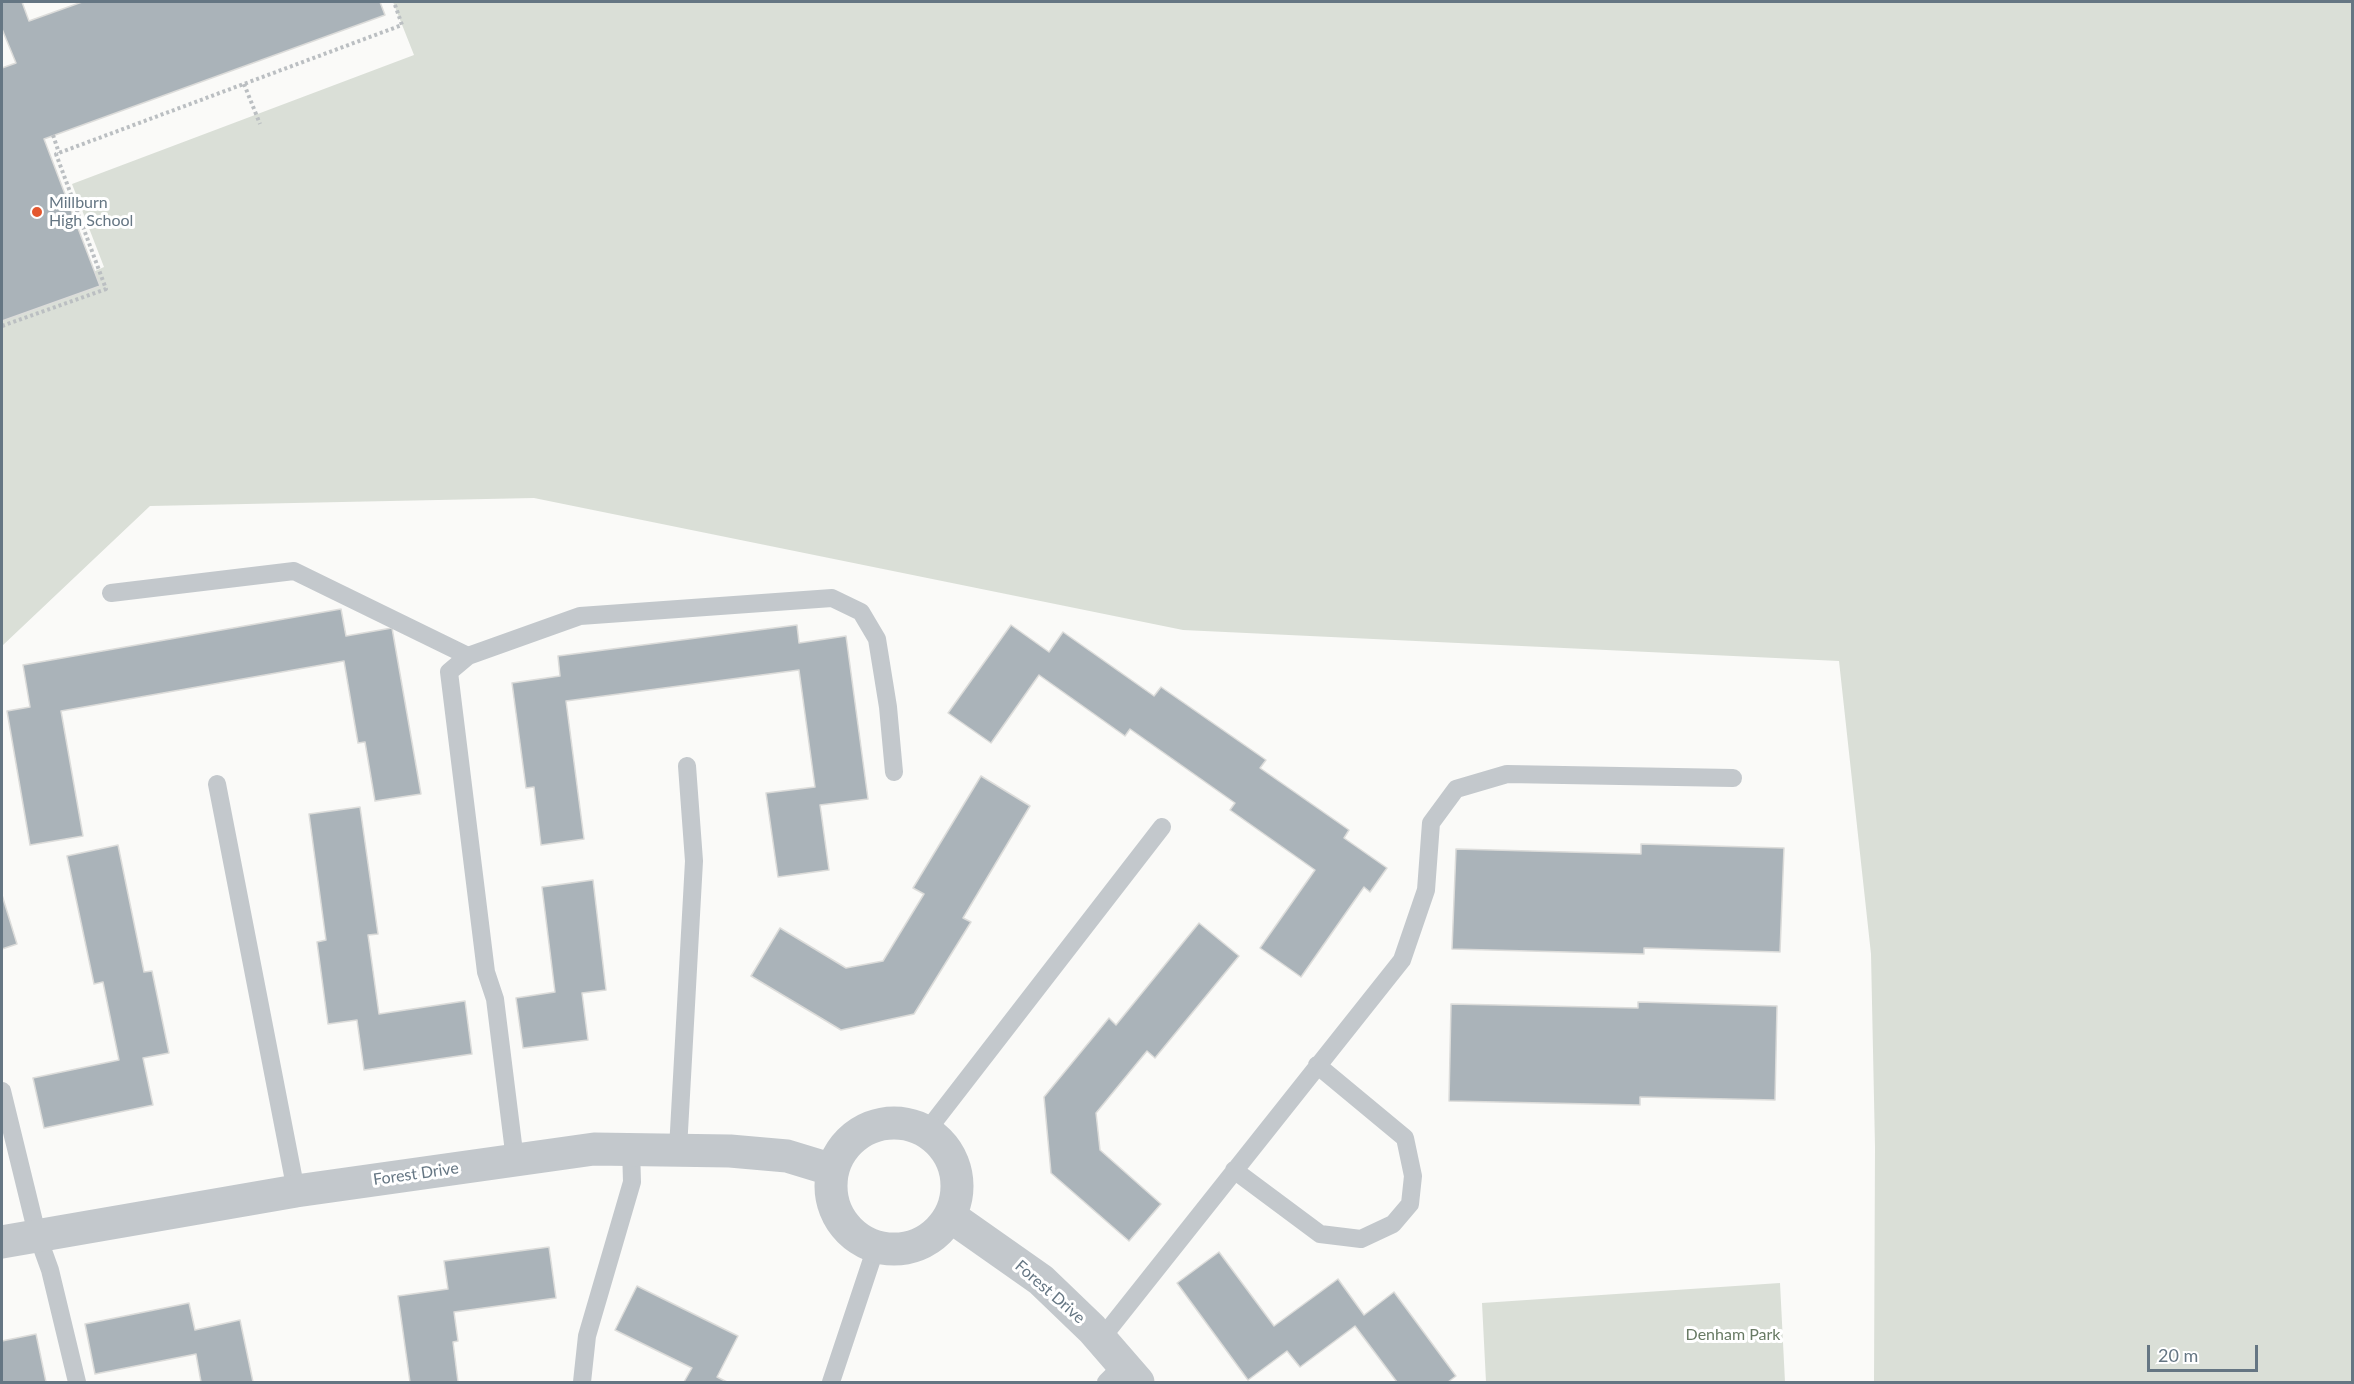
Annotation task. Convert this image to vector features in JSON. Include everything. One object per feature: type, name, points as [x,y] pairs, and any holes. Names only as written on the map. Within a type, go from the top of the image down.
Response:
[{"type":"street","points":[[889,1123],[908,1125],[926,1132],[941,1144],[952,1160],[957,1179],[956,1198],[950,1216],[938,1231],[922,1243],[903,1248],[876,1247],[864,1242],[847,1229],[836,1211],[831,1191],[833,1170],[840,1152],[853,1138],[870,1128],[889,1123]]},
{"type":"street","name":"Forest Drive","points":[[2,1242],[37,1234],[296,1191],[594,1149],[678,1149],[787,1156],[833,1170]]},
{"type":"street","name":"Forest Drive","points":[[950,1216],[1041,1280],[1101,1339],[1122,1377]]},
{"type":"lane","points":[[111,593],[294,571],[468,656]]},
{"type":"lane","points":[[515,1160],[495,999],[486,972],[449,672],[468,656],[580,616],[832,598],[861,612],[877,639],[888,707],[894,772]]},
{"type":"lane","points":[[678,1149],[694,861],[687,766]]},
{"type":"lane","points":[[1101,1339],[1402,960],[1426,890],[1431,824],[1456,789],[1508,774],[1733,778]]},
{"type":"lane","points":[[217,784],[296,1191]]},
{"type":"lane","points":[[926,1132],[1162,826]]},
{"type":"lane","points":[[1234,1170],[1320,1234],[1361,1239],[1393,1224],[1410,1204],[1413,1176],[1405,1138],[1317,1065]]},
{"type":"lane","points":[[2,1090],[37,1234],[50,1270],[77,1383]]},
{"type":"lane","points":[[582,1383],[587,1336],[632,1182],[631,1148]]},
{"type":"lane","points":[[831,1383],[876,1247]]},
{"type":"path","points":[[2,326],[106,289],[56,154],[402,25],[394,2]]},
{"type":"path","points":[[244,84],[260,124]]},
{"type":"path","points":[[52,135],[59,153]]},
{"type":"green space","points":[[393,2],[2352,2],[2352,1382],[1874,1382],[1875,1147],[1871,954],[1839,661],[1183,630],[534,498],[150,506],[2,646],[2,313],[104,267],[72,184],[414,55]]},
{"type":"green space","name":"Denham Park","points":[[1780,1283],[1785,1382],[1486,1382],[1482,1303]]},
{"type":"building","name":"Millburn High School","points":[[2,2],[22,2],[29,21],[82,2],[380,2],[385,15],[44,139],[100,286],[2,321],[2,68],[16,63],[2,29]]},
{"type":"building","points":[[341,609],[346,636],[392,628],[421,794],[375,801],[365,742],[358,743],[344,661],[61,711],[83,836],[30,845],[7,711],[30,707],[23,665]]},
{"type":"building","points":[[797,625],[799,643],[846,636],[868,799],[820,805],[829,870],[778,877],[766,793],[815,787],[799,670],[566,701],[584,839],[541,845],[534,787],[526,788],[512,683],[560,676],[558,656]]},
{"type":"building","points":[[1011,625],[1049,652],[1063,632],[1154,696],[1161,687],[1266,760],[1260,768],[1349,830],[1344,838],[1387,868],[1370,892],[1364,887],[1301,977],[1260,948],[1315,870],[1230,810],[1235,803],[1130,729],[1125,736],[1039,675],[991,743],[948,713]]},
{"type":"building","points":[[981,776],[1030,806],[963,918],[971,922],[914,1014],[841,1030],[751,976],[780,928],[846,968],[883,961],[924,894],[913,888]]},
{"type":"building","points":[[360,807],[378,934],[368,935],[379,1014],[465,1001],[472,1054],[364,1070],[357,1020],[328,1024],[317,942],[326,940],[309,814]]},
{"type":"building","points":[[1641,844],[1784,848],[1780,952],[1644,948],[1644,954],[1452,949],[1456,849],[1641,854]]},
{"type":"building","points":[[118,845],[144,972],[152,971],[169,1053],[143,1058],[153,1105],[44,1128],[33,1078],[119,1060],[103,982],[94,984],[67,856]]},
{"type":"building","points":[[593,880],[606,990],[582,993],[588,1040],[523,1048],[516,998],[555,992],[542,887]]},
{"type":"building","points":[[2,895],[17,944],[2,949]]},
{"type":"building","points":[[1199,923],[1239,956],[1155,1058],[1147,1051],[1096,1113],[1100,1150],[1161,1204],[1129,1241],[1051,1173],[1044,1097],[1109,1018],[1116,1025]]},
{"type":"building","points":[[1638,1002],[1777,1006],[1775,1100],[1640,1097],[1640,1105],[1449,1101],[1451,1004],[1638,1008]]},
{"type":"building","points":[[549,1247],[556,1298],[454,1312],[458,1341],[453,1342],[458,1382],[410,1382],[398,1296],[448,1289],[444,1261]]},
{"type":"building","points":[[1219,1252],[1274,1326],[1338,1279],[1364,1315],[1394,1292],[1456,1376],[1448,1382],[1397,1382],[1355,1326],[1300,1367],[1287,1351],[1248,1380],[1177,1283]]},
{"type":"building","points":[[637,1286],[738,1336],[717,1377],[727,1382],[684,1382],[692,1368],[615,1330]]},
{"type":"building","points":[[189,1303],[195,1330],[240,1320],[253,1382],[201,1382],[196,1354],[95,1374],[85,1324]]},
{"type":"building","points":[[36,1334],[46,1382],[2,1382],[2,1341]]},
{"type":"place","name":"Millburn High School","points":[[37,212]]}]
